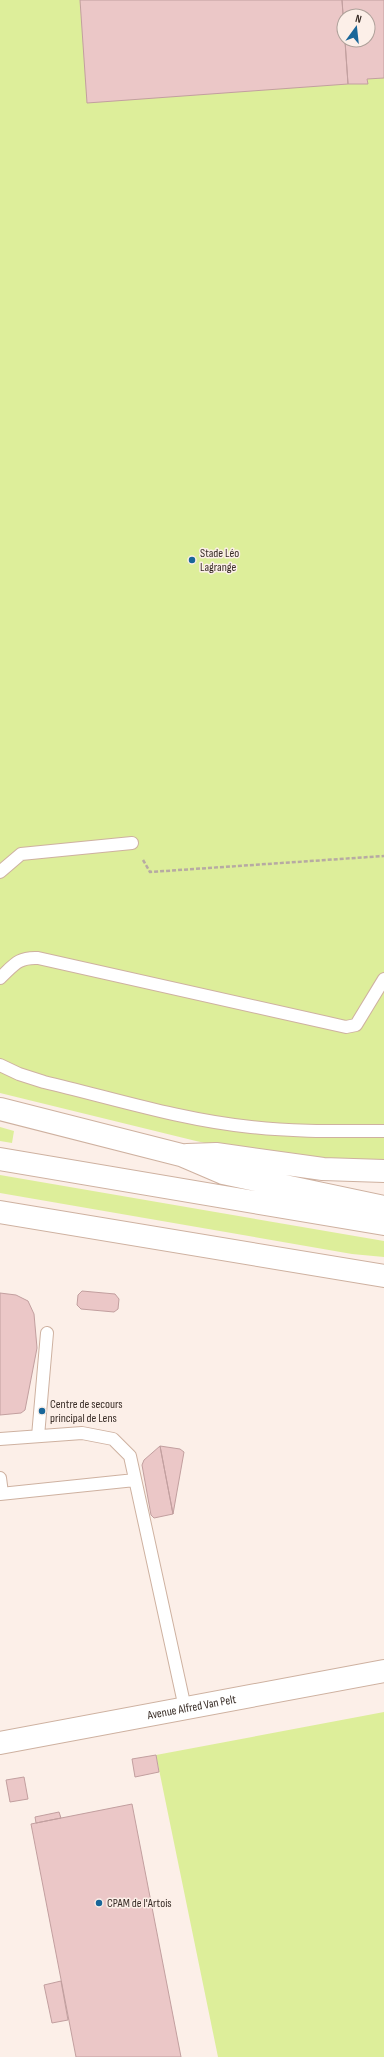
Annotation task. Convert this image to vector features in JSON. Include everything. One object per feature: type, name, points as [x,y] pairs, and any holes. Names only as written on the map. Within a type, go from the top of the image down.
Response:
[{"type":"main road","points":[[0,1109],[181,1155],[223,1173],[384,1207]]},
{"type":"main road","points":[[181,1155],[216,1154],[323,1169],[384,1171]]},
{"type":"main road","points":[[0,1159],[384,1224]]},
{"type":"main road","points":[[0,1212],[384,1276]]},
{"type":"main road","name":"Avenue Alfred Van Pelt","points":[[0,1743],[384,1671]]},
{"type":"lane","points":[[0,872],[21,854],[132,843]]},
{"type":"lane","points":[[0,978],[16,962],[26,958],[38,958],[346,1027],[356,1025],[384,979]]},
{"type":"lane","points":[[0,1065],[19,1074],[44,1082],[199,1119],[251,1127],[319,1131],[384,1131]]},
{"type":"lane","points":[[38,1436],[47,1333]]},
{"type":"lane","points":[[0,1439],[82,1432],[113,1439],[130,1456],[185,1708]]},
{"type":"lane","points":[[0,1478],[1,1494],[135,1480]]},
{"type":"path","points":[[132,843],[150,872],[384,856]]},
{"type":"green space","name":"Stade Léo Lagrange","points":[[0,0],[384,0],[384,1164],[251,1153],[0,1093]]},
{"type":"green space","points":[[0,1127],[14,1131],[12,1143],[0,1141]]},
{"type":"green space","points":[[0,1175],[384,1241],[384,1257],[352,1254],[0,1193]]},
{"type":"green space","points":[[384,1712],[384,2057],[218,2057],[156,1755]]},
{"type":"building","points":[[80,0],[342,0],[343,8],[336,8],[336,48],[345,48],[348,84],[87,103]]},
{"type":"building","points":[[342,0],[384,0],[384,78],[367,79],[368,84],[348,84],[346,48],[376,48],[376,8],[343,8]]},
{"type":"building","points":[[82,1291],[115,1294],[119,1299],[118,1309],[114,1312],[81,1309],[77,1305],[78,1295]]},
{"type":"building","points":[[0,1293],[16,1295],[28,1301],[34,1314],[37,1348],[25,1410],[21,1413],[0,1415]]},
{"type":"building","points":[[160,1446],[180,1449],[184,1452],[173,1514]]},
{"type":"building","points":[[160,1446],[173,1514],[154,1518],[151,1515],[142,1465],[144,1460]]},
{"type":"building","points":[[156,1755],[159,1772],[135,1777],[132,1759]]},
{"type":"building","points":[[24,1777],[28,1799],[10,1802],[6,1780]]},
{"type":"building","name":"CPAM de l'Artois","points":[[132,1804],[181,2057],[76,2057],[31,1824]]},
{"type":"building","points":[[59,1812],[61,1818],[36,1823],[35,1817]]},
{"type":"building","points":[[61,1981],[68,2020],[52,2023],[44,1985]]},
{"type":"place","name":"Stade Léo Lagrange","points":[[192,560]]},
{"type":"place","name":"Centre de secours principal de Lens","points":[[42,1411]]},
{"type":"place","name":"CPAM de l'Artois","points":[[99,1903]]}]
